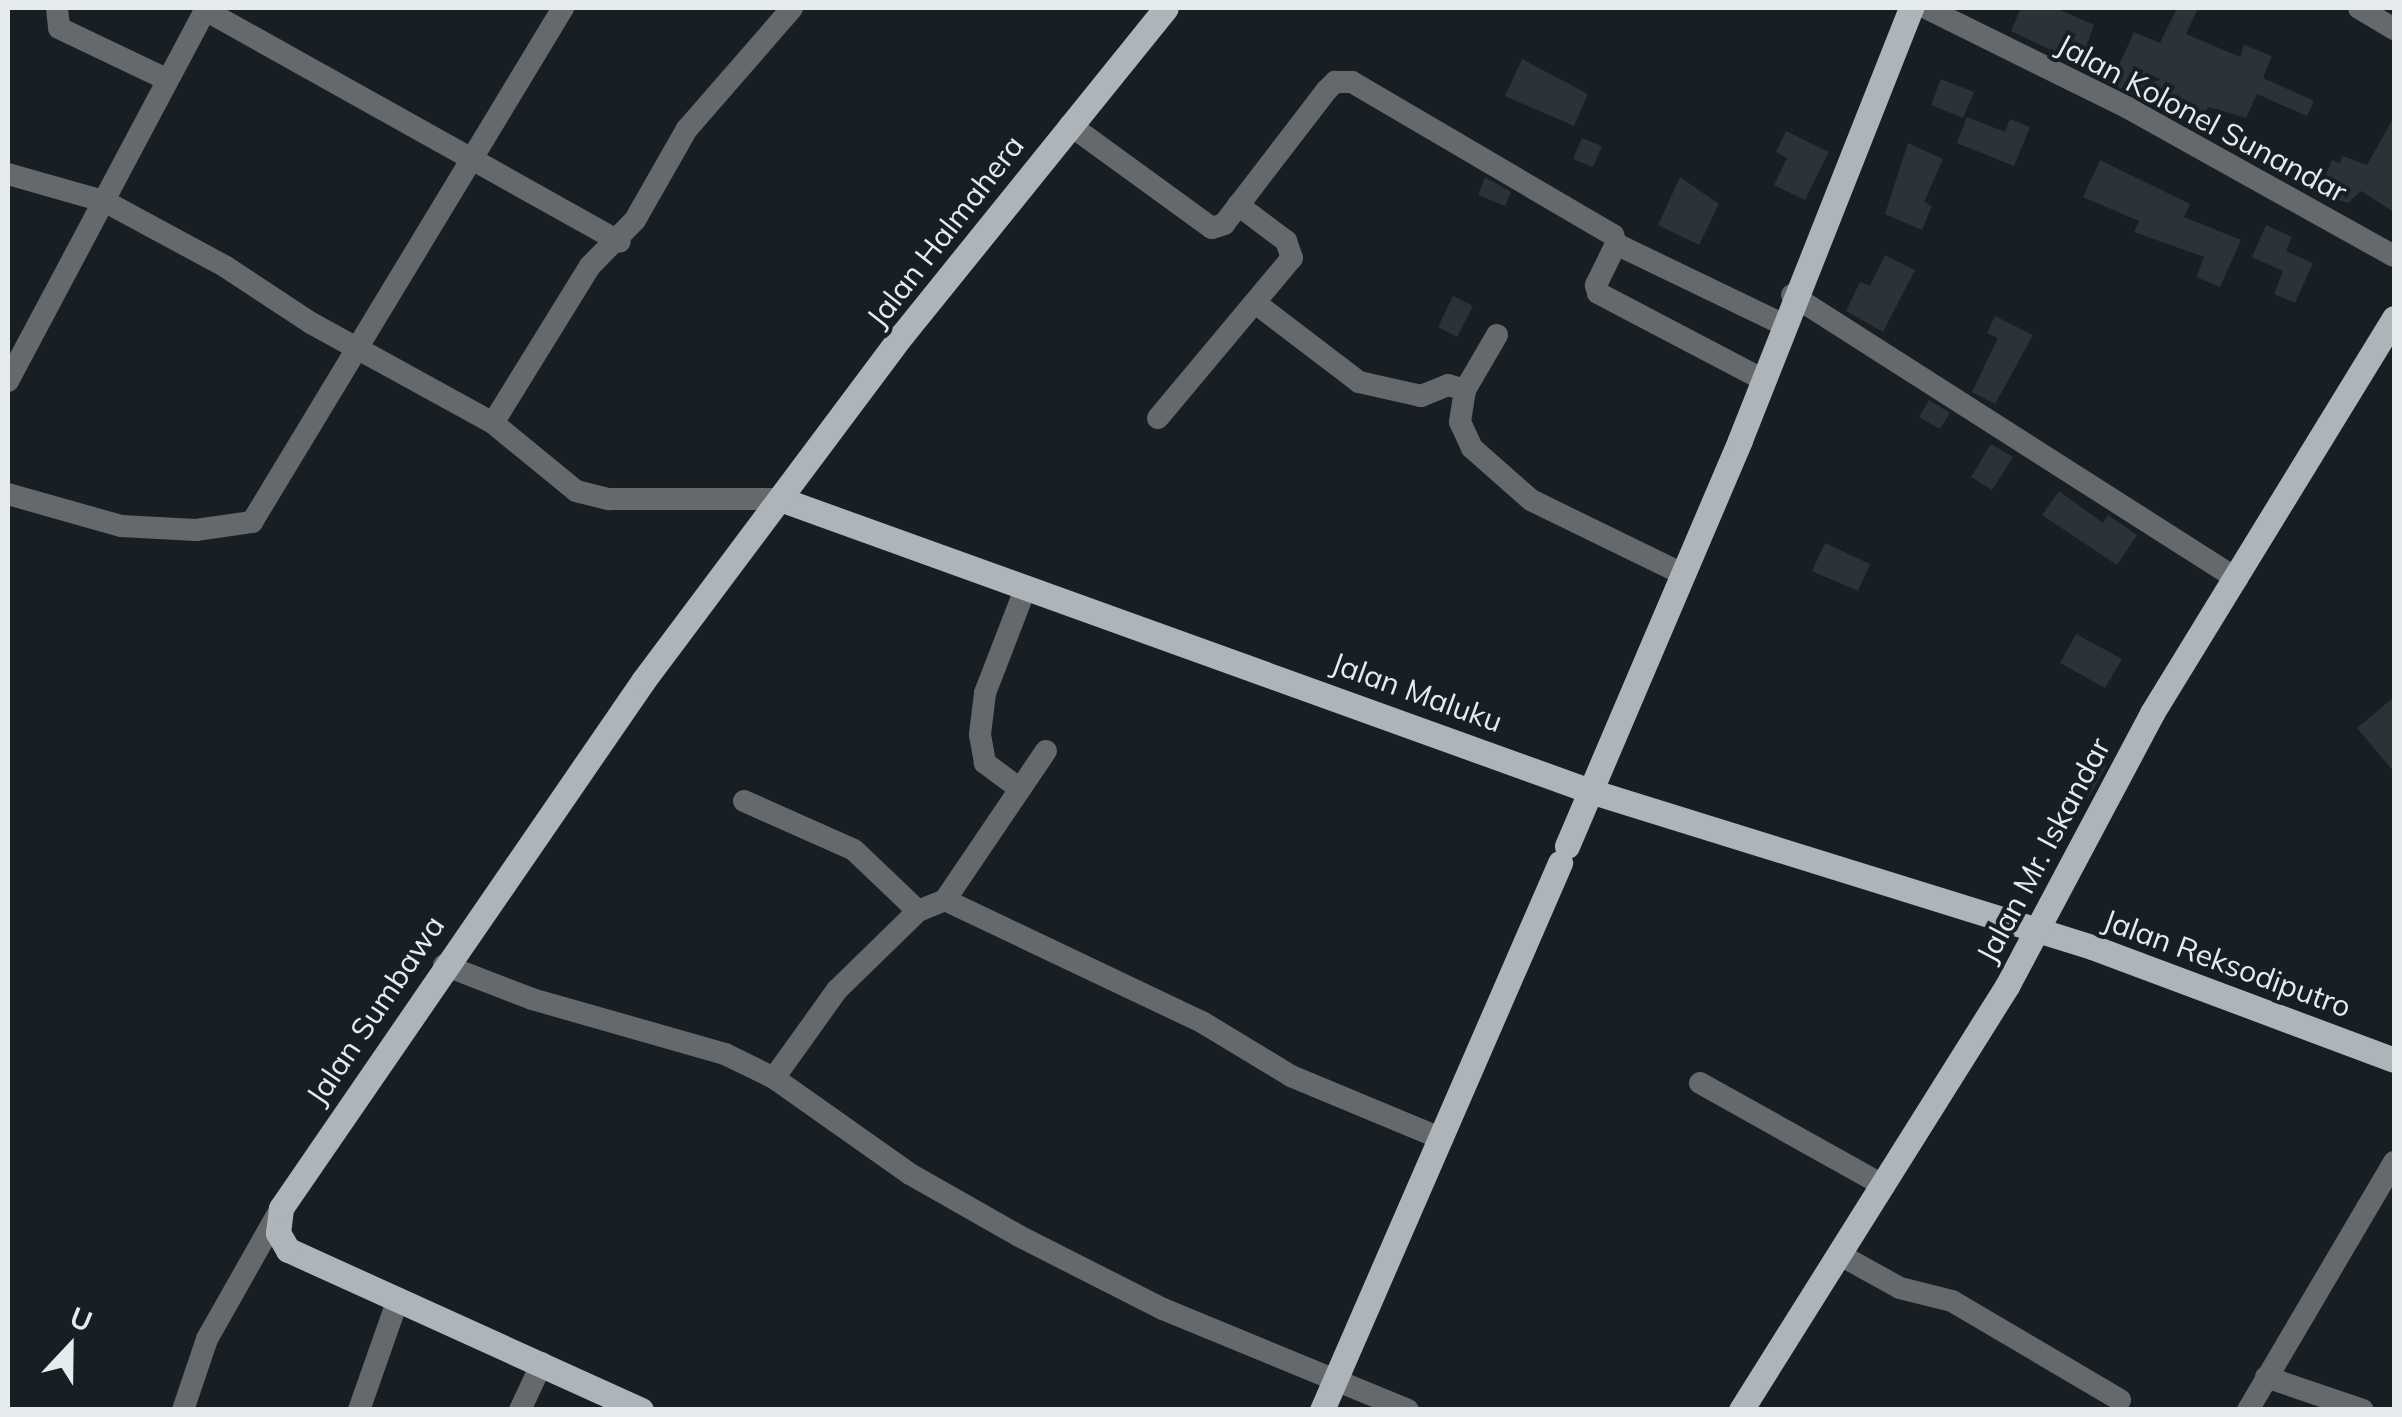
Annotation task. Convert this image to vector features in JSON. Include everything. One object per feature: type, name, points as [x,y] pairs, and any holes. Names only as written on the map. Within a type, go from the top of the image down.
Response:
[{"type":"main road","name":"Jalan Halmahera","points":[[780,498],[1070,124],[1166,8]]},
{"type":"main road","points":[[1322,1410],[1684,574],[1792,296],[1911,8]]},
{"type":"main road","name":"Jalan Mr. Iskandar","points":[[1741,1410],[1842,1256],[2036,932],[2152,713],[2394,318]]},
{"type":"main road","name":"Jalan Maluku","points":[[780,498],[1590,791],[2036,932]]},
{"type":"main road","name":"Jalan Sumbawa","points":[[281,1208],[642,680],[780,498]]},
{"type":"main road","name":"Jalan Reksodiputro","points":[[2036,932],[2092,946],[2394,1060]]},
{"type":"main road","points":[[281,1208],[278,1234],[288,1250],[641,1410]]},
{"type":"street","points":[[57,8],[59,28],[166,78]]},
{"type":"street","points":[[8,494],[120,526],[240,526],[268,502],[357,346],[563,8]]},
{"type":"street","points":[[493,423],[590,266],[620,242],[687,129],[792,8]]},
{"type":"street","name":"Jalan Kolonel Sunandar","points":[[1926,8],[2128,108],[2394,256]]},
{"type":"street","points":[[2359,8],[2394,28]]},
{"type":"street","points":[[8,382],[206,9],[474,156],[620,242]]},
{"type":"street","points":[[1070,124],[1205,226],[1224,224],[1326,90],[1343,81],[1509,170],[1613,235],[1616,244],[1596,285],[1598,294],[1762,379]]},
{"type":"street","points":[[8,174],[106,202],[493,423],[589,496],[780,498]]},
{"type":"street","points":[[1158,418],[1286,270],[1292,248],[1238,204]]},
{"type":"street","points":[[1616,244],[1782,324]]},
{"type":"street","points":[[1792,296],[2237,579]]},
{"type":"street","points":[[1258,306],[1373,388],[1421,396],[1448,384],[1465,390]]},
{"type":"street","points":[[1497,335],[1465,390],[1462,431],[1508,483],[1684,574]]},
{"type":"street","points":[[1020,788],[985,763],[980,734],[984,692],[1026,587]]},
{"type":"street","points":[[774,1078],[837,990],[918,911],[945,900],[1046,751]]},
{"type":"street","points":[[744,800],[854,850],[918,911]]},
{"type":"street","points":[[945,900],[1202,1022],[1291,1076],[1442,1139]]},
{"type":"street","points":[[444,965],[532,999],[726,1054],[774,1078],[910,1174],[1019,1236],[1164,1309],[1408,1410]]},
{"type":"street","points":[[1700,1083],[1884,1186]]},
{"type":"street","points":[[2248,1410],[2394,1162]]},
{"type":"street","points":[[187,1408],[207,1339],[281,1208]]},
{"type":"street","points":[[1842,1256],[1900,1288],[1952,1301],[2120,1400]]},
{"type":"street","points":[[359,1410],[398,1299]]},
{"type":"street","points":[[520,1410],[542,1363]]},
{"type":"street","points":[[2266,1377],[2363,1410]]},
{"type":"building","points":[[2021,8],[2056,8],[2094,25],[2080,64],[2011,31]]},
{"type":"building","points":[[2177,8],[2198,8],[2186,34],[2240,57],[2244,45],[2272,56],[2263,78],[2314,101],[2307,116],[2257,94],[2246,118],[2208,107],[2198,130],[2111,83],[2134,32],[2160,43]]},
{"type":"building","points":[[1522,59],[1588,94],[1574,126],[1505,96]]},
{"type":"building","points":[[1941,79],[1974,92],[1963,118],[1931,105]]},
{"type":"building","points":[[1967,117],[2005,132],[2010,119],[2030,127],[2014,166],[1957,143]]},
{"type":"building","points":[[2394,117],[2394,212],[2361,191],[2348,203],[2330,197],[2334,188],[2322,184],[2332,160],[2340,163],[2342,156],[2367,165]]},
{"type":"building","points":[[1786,131],[1829,152],[1805,200],[1774,185],[1787,158],[1776,152]]},
{"type":"building","points":[[1582,138],[1602,146],[1593,167],[1573,159]]},
{"type":"building","points":[[1908,143],[1943,159],[1924,202],[1932,206],[1922,230],[1885,214]]},
{"type":"building","points":[[2100,160],[2190,204],[2184,217],[2241,240],[2220,287],[2196,277],[2204,257],[2134,232],[2139,221],[2083,197]]},
{"type":"building","points":[[1485,177],[1511,192],[1505,206],[1478,195]]},
{"type":"building","points":[[1680,177],[1719,204],[1699,245],[1658,225]]},
{"type":"building","points":[[2266,225],[2292,237],[2286,251],[2313,263],[2295,303],[2274,294],[2283,271],[2252,257]]},
{"type":"building","points":[[1885,255],[1915,270],[1883,332],[1846,311],[1860,282],[1870,286]]},
{"type":"building","points":[[1453,296],[1473,306],[1457,337],[1438,327]]},
{"type":"building","points":[[1995,316],[2033,335],[1995,404],[1972,392],[1998,338],[1987,333]]},
{"type":"building","points":[[1929,400],[1950,413],[1940,429],[1919,417]]},
{"type":"building","points":[[1991,444],[2013,457],[1992,490],[1971,477]]},
{"type":"building","points":[[2059,491],[2103,523],[2108,515],[2137,535],[2117,565],[2042,515]]},
{"type":"building","points":[[1825,543],[1870,564],[1858,591],[1812,571]]},
{"type":"building","points":[[2076,634],[2122,659],[2105,688],[2060,663]]},
{"type":"building","points":[[2394,697],[2394,772],[2357,728]]},
{"type":"building","points":[[2097,761],[2106,766],[2088,799],[2079,794]]}]
